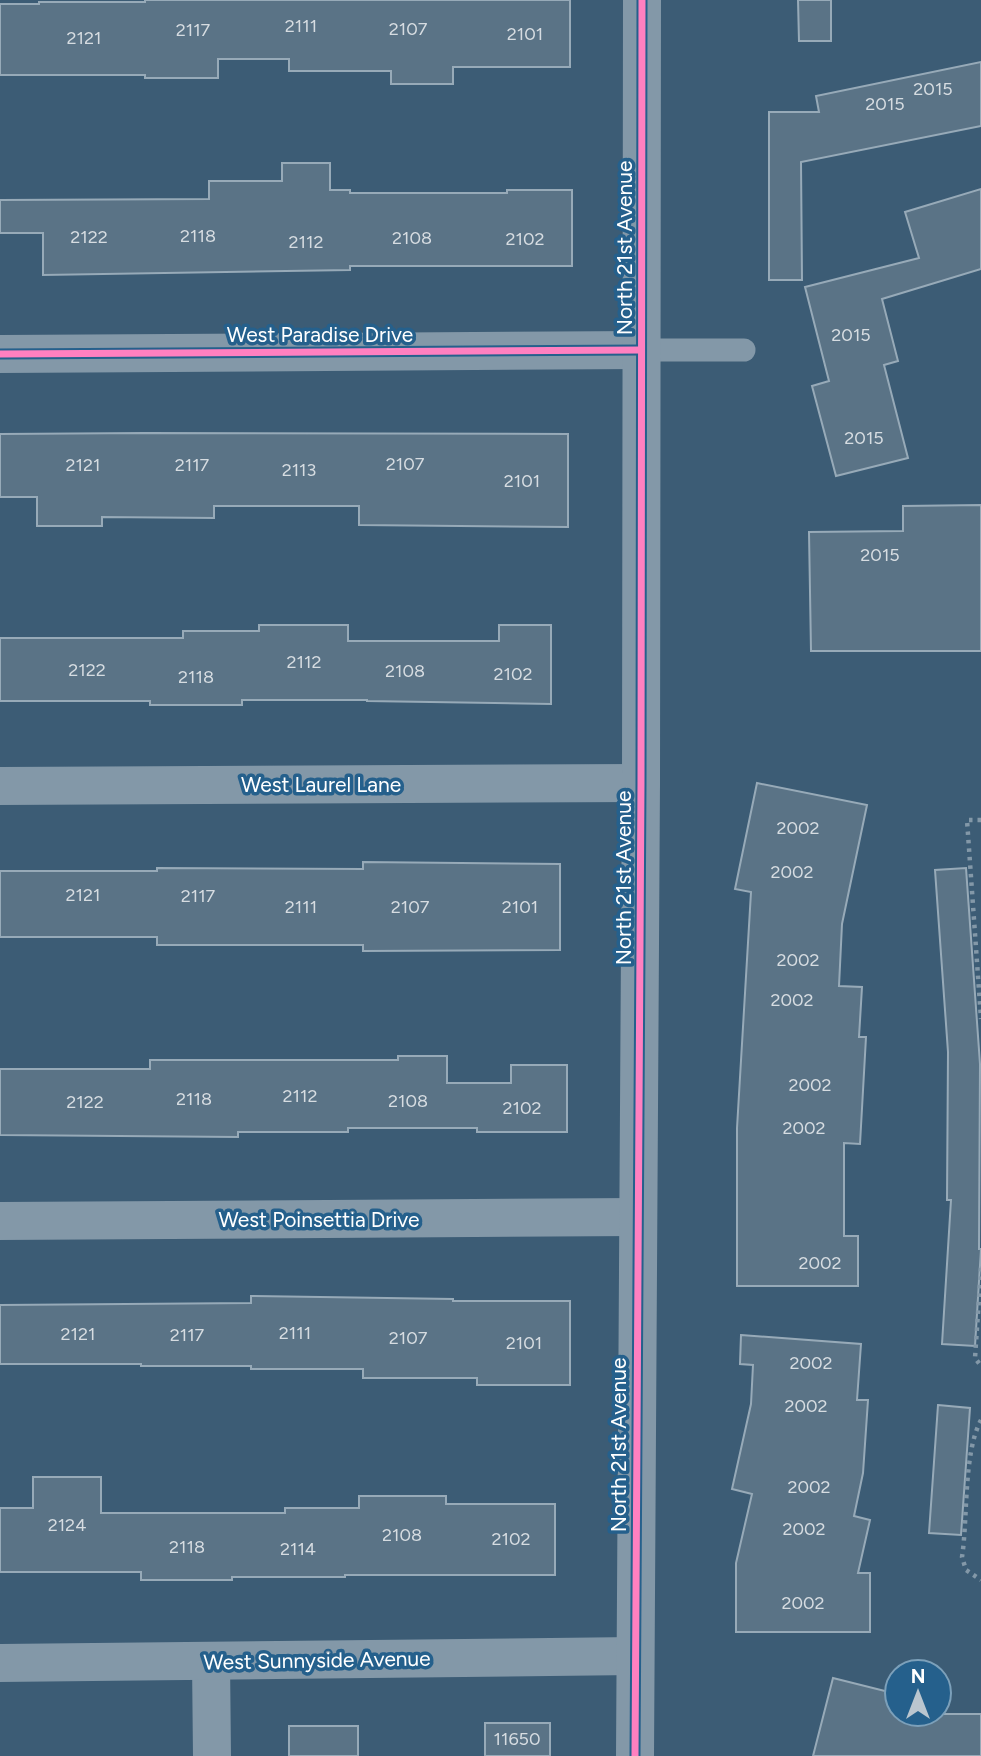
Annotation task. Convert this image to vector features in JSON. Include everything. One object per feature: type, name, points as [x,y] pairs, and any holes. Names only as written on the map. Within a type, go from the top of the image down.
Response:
[{"type":"street","name":"North 21st Avenue","points":[[635,1756],[641,782],[642,0]]},
{"type":"street","name":"West Paradise Drive","points":[[0,354],[641,350]]},
{"type":"street","name":"West Laurel Lane","points":[[0,786],[641,782]]},
{"type":"street","name":"West Poinsettia Drive","points":[[0,1221],[637,1217]]},
{"type":"street","name":"West Sunnyside Avenue","points":[[0,1663],[635,1656]]},
{"type":"street","points":[[211,1661],[212,1756]]},
{"type":"lane","points":[[641,350],[744,350]]},
{"type":"path","points":[[981,820],[967,820],[981,1019]]},
{"type":"path","points":[[981,1268],[975,1358],[981,1366]]},
{"type":"path","points":[[981,1420],[971,1455],[962,1557],[966,1570],[981,1580]]},
{"type":"building","points":[[145,0],[570,0],[570,67],[453,67],[453,84],[391,84],[391,71],[289,71],[289,59],[218,59],[218,78],[0,75],[0,4]]},
{"type":"building","points":[[798,0],[831,0],[831,41],[799,41]]},
{"type":"building","points":[[981,62],[981,126],[801,162],[802,280],[769,280],[769,112],[819,112],[816,96]]},
{"type":"building","points":[[282,163],[330,163],[330,190],[350,190],[350,193],[507,193],[507,190],[572,190],[572,266],[350,266],[350,270],[43,275],[43,233],[0,233],[0,200],[209,199],[209,181],[282,181]]},
{"type":"building","points":[[981,189],[981,269],[882,299],[898,361],[884,365],[908,458],[836,476],[812,386],[829,381],[805,287],[919,258],[905,212]]},
{"type":"building","points":[[0,434],[568,434],[568,527],[359,525],[359,506],[214,506],[214,518],[102,517],[102,526],[37,526],[37,497],[0,497]]},
{"type":"building","points":[[981,505],[981,651],[811,651],[809,532],[903,531],[903,506]]},
{"type":"building","points":[[259,625],[348,625],[348,641],[499,641],[499,625],[551,625],[551,704],[242,700],[242,705],[150,705],[150,701],[0,701],[0,638],[183,638],[183,631],[259,631]]},
{"type":"building","points":[[757,783],[867,805],[842,924],[839,986],[862,987],[859,1037],[866,1037],[860,1144],[844,1143],[844,1236],[858,1236],[858,1286],[737,1286],[737,1128],[751,892],[735,889]]},
{"type":"building","points":[[363,862],[560,864],[560,950],[363,951],[363,945],[157,945],[157,937],[0,937],[0,871],[157,871],[157,868],[363,869]]},
{"type":"building","points":[[966,868],[980,1064],[981,1249],[975,1346],[942,1344],[951,1200],[947,1200],[948,1052],[935,870]]},
{"type":"building","points":[[398,1056],[447,1056],[447,1083],[511,1083],[511,1065],[567,1065],[567,1132],[477,1132],[477,1128],[348,1128],[348,1132],[238,1132],[238,1137],[0,1135],[0,1069],[150,1069],[150,1060],[398,1060]]},
{"type":"building","points":[[251,1296],[570,1301],[570,1385],[477,1385],[477,1378],[363,1378],[363,1369],[0,1364],[0,1305],[251,1303]]},
{"type":"building","points":[[741,1335],[861,1344],[857,1400],[868,1400],[863,1473],[854,1516],[870,1520],[858,1573],[870,1573],[870,1632],[736,1632],[736,1563],[752,1494],[732,1489],[751,1404],[753,1365],[740,1364]]},
{"type":"building","points":[[938,1405],[970,1408],[961,1535],[929,1533]]},
{"type":"building","points":[[33,1477],[101,1477],[101,1513],[285,1513],[285,1508],[359,1508],[359,1496],[446,1496],[446,1504],[555,1504],[555,1575],[345,1575],[232,1577],[232,1580],[141,1580],[141,1572],[0,1572],[0,1508],[33,1508]]},
{"type":"building","points":[[833,1678],[883,1690],[883,1728],[953,1728],[953,1714],[981,1714],[981,1756],[813,1756]]},
{"type":"building","points":[[485,1723],[550,1723],[550,1756],[485,1756]]},
{"type":"building","points":[[289,1726],[358,1726],[358,1756],[289,1756]]},
{"type":"cycle path","points":[[635,1756],[641,783],[642,0]]},
{"type":"cycle path","points":[[0,354],[641,350]]}]
